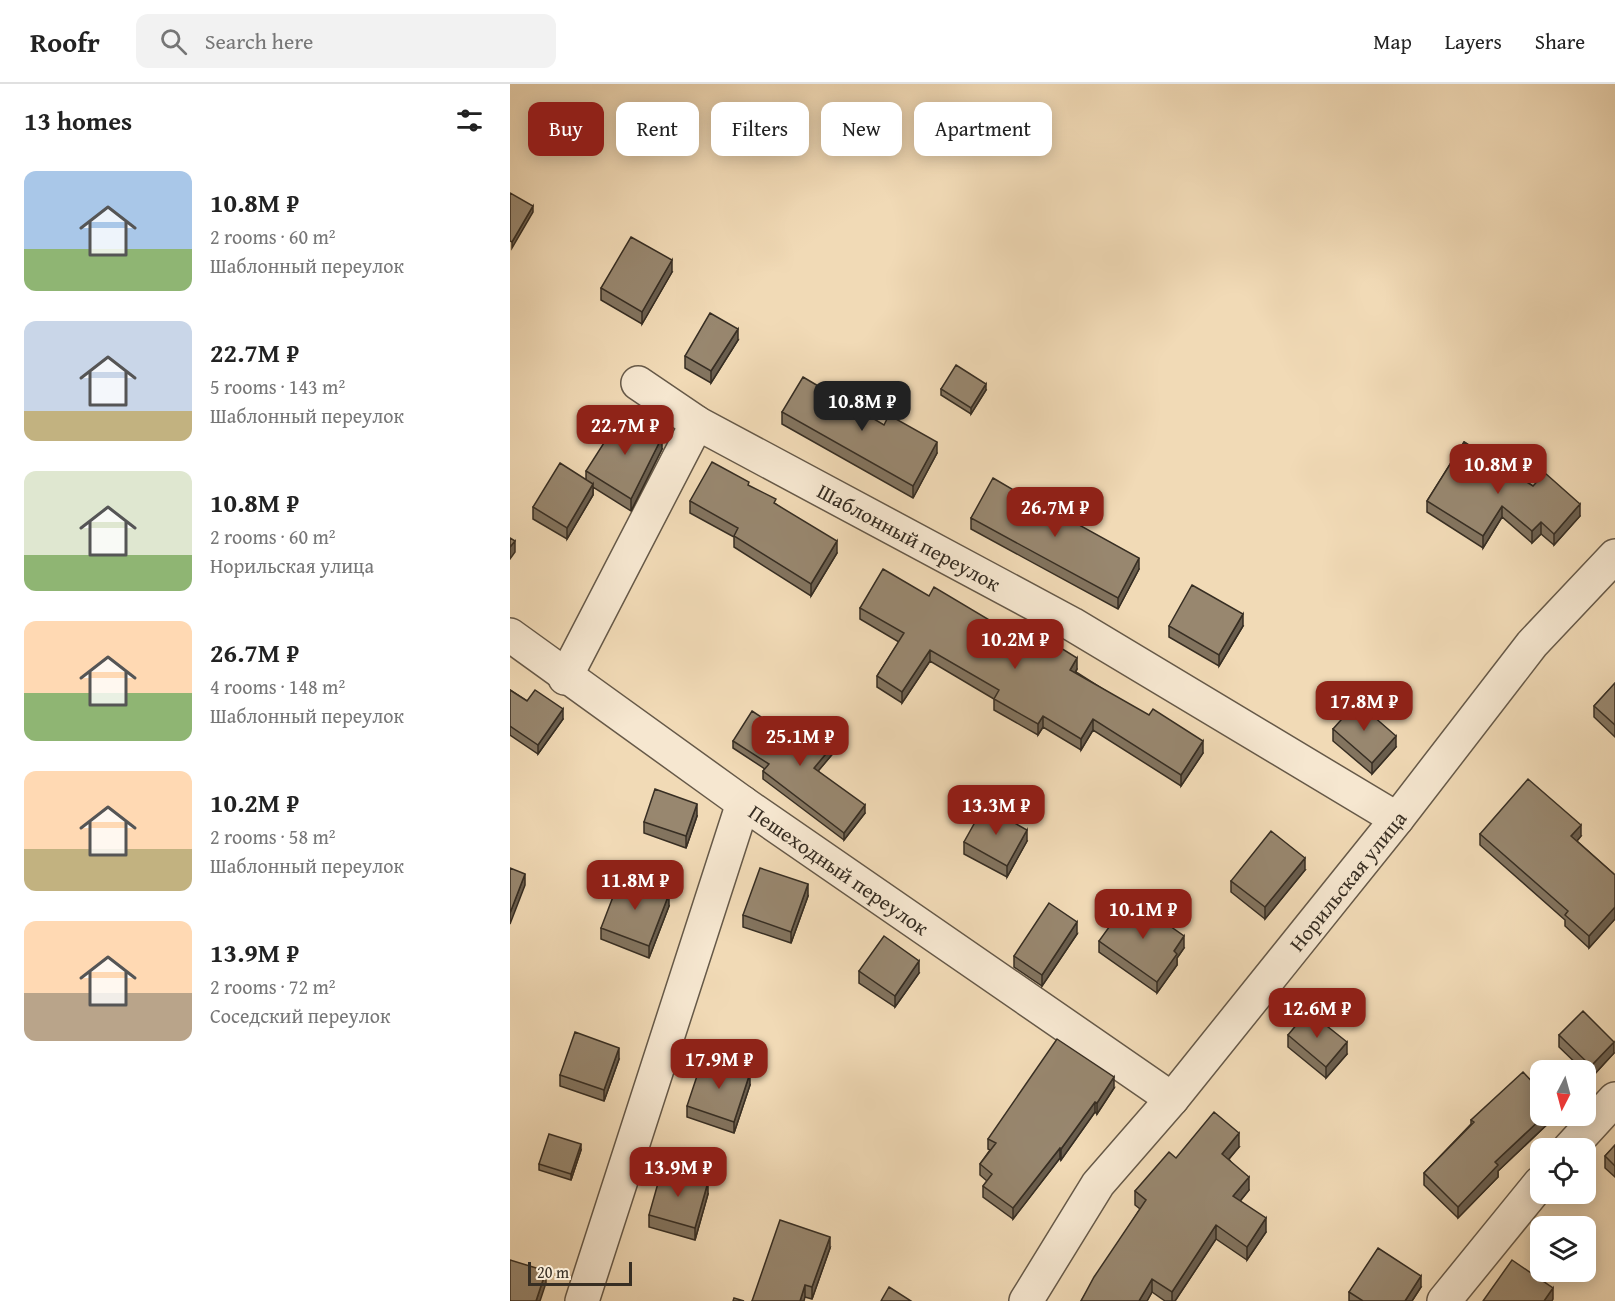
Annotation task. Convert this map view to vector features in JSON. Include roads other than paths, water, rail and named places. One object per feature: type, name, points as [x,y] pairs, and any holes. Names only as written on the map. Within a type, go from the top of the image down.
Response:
[{"type":"street","name":"Шаблонный переулок","points":[[638,383],[697,423],[1072,624],[1397,819]]},
{"type":"street","points":[[566,678],[697,423]]},
{"type":"street","name":"Норильская улица","points":[[1026,1301],[1098,1184],[1172,1099],[1397,819],[1532,644],[1615,556]]},
{"type":"street","name":"Пешеходный переулок","points":[[510,635],[566,678],[743,803],[1172,1099]]},
{"type":"street","points":[[582,1301],[743,803]]},
{"type":"street","points":[[1579,1138],[1615,1099]]},
{"type":"street","points":[[1444,1301],[1530,1195]]}]
